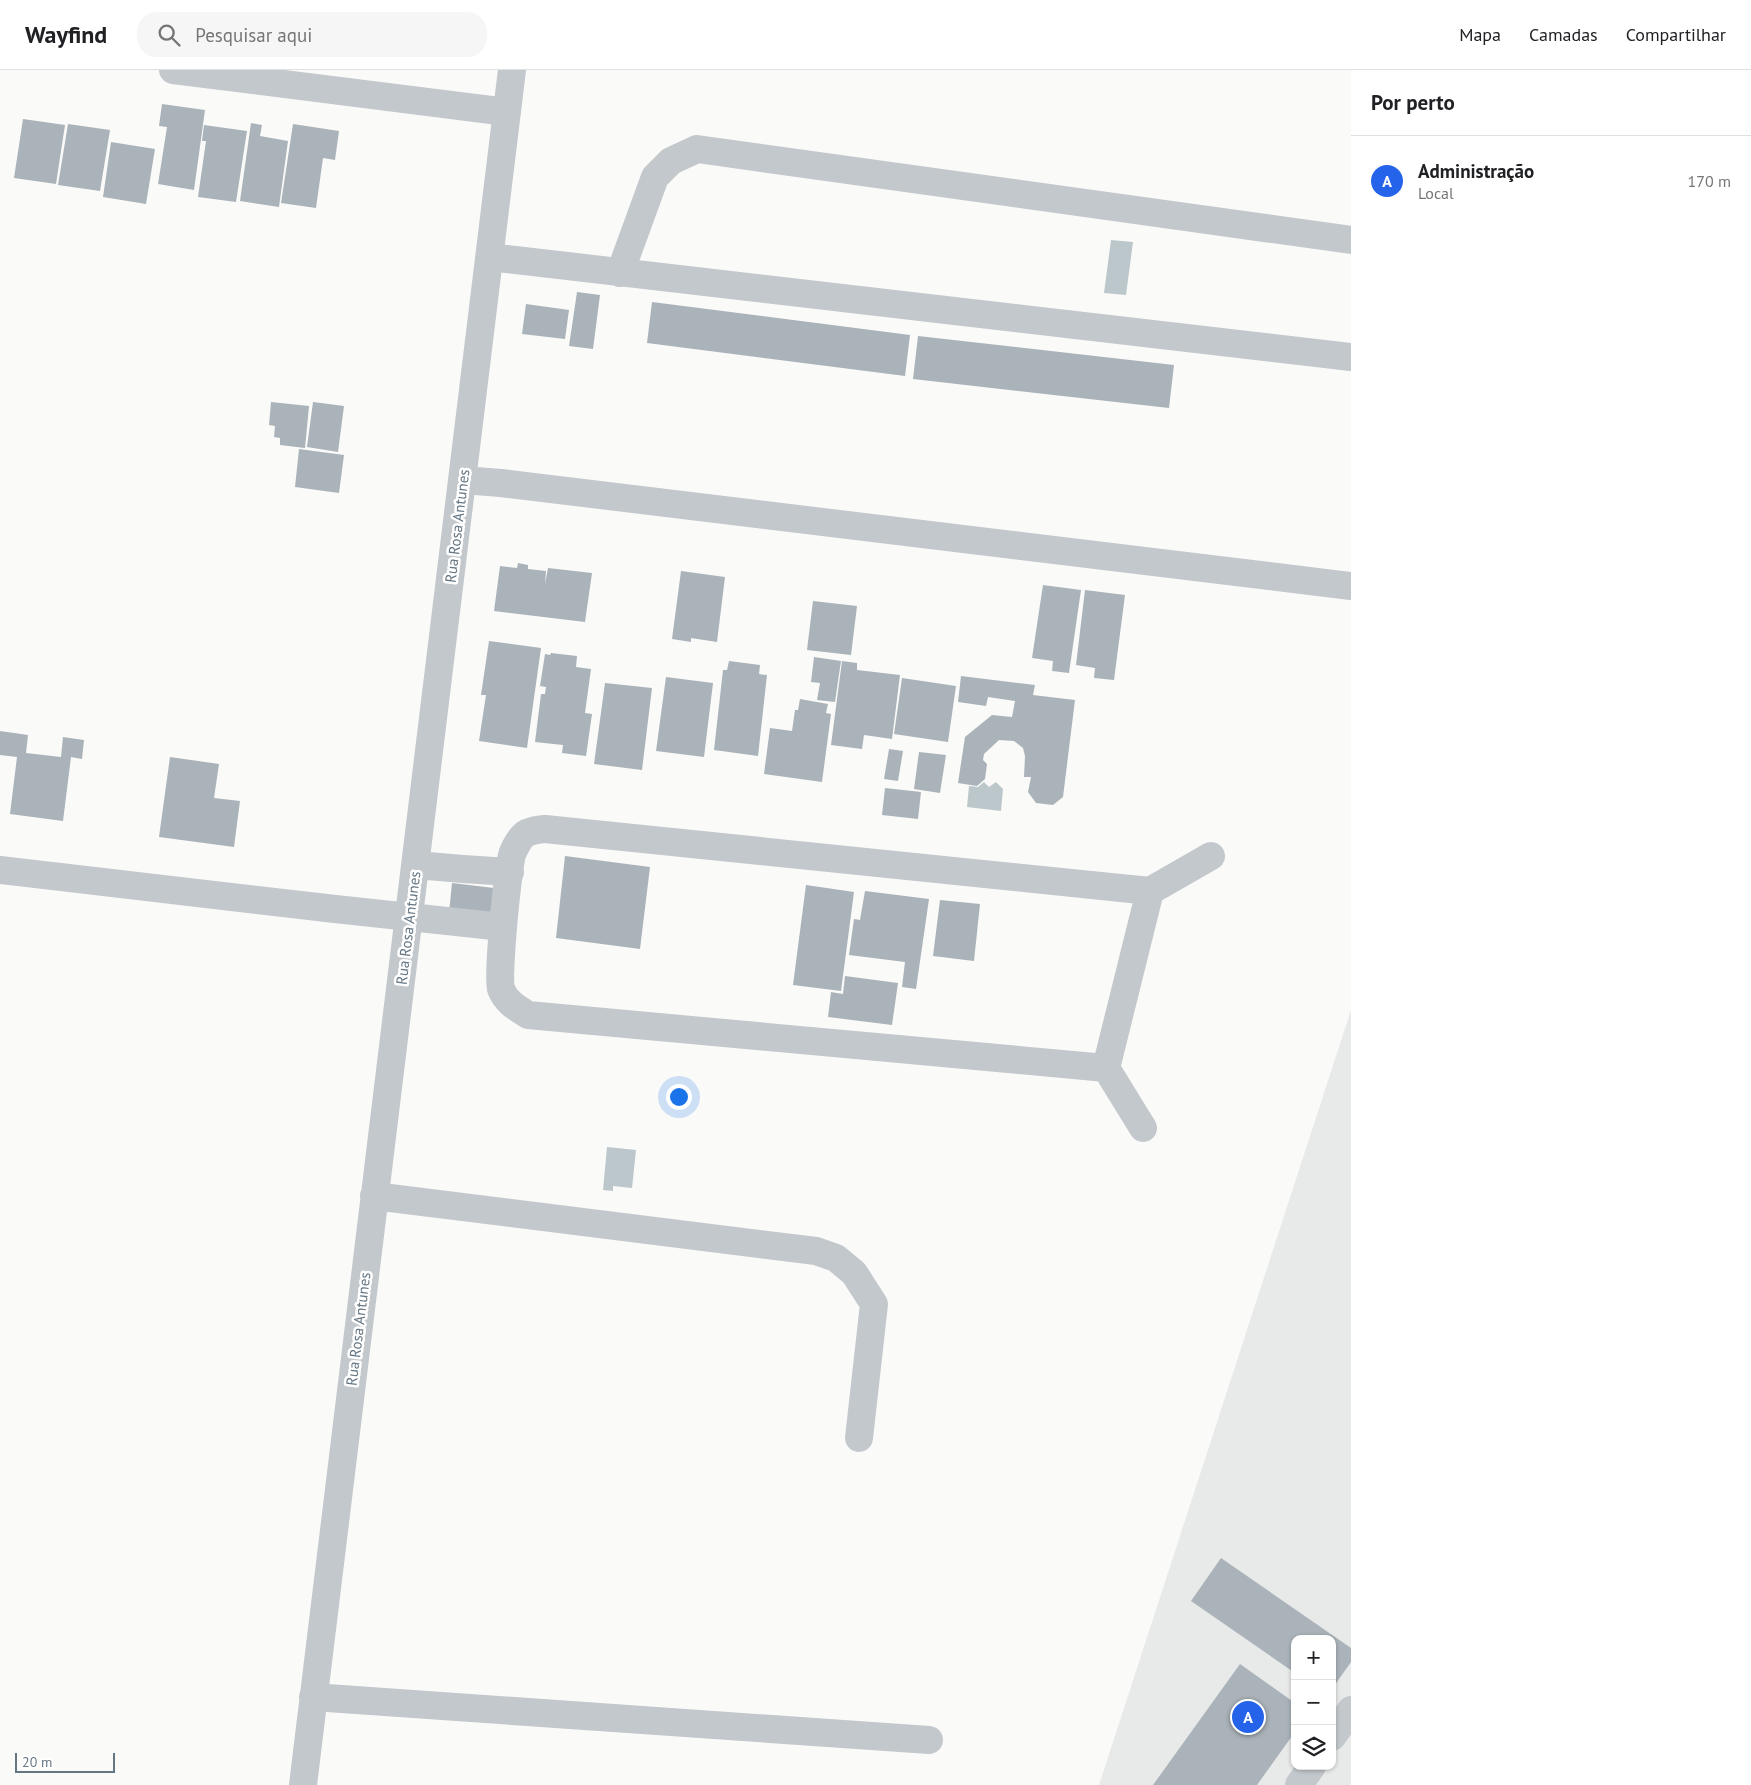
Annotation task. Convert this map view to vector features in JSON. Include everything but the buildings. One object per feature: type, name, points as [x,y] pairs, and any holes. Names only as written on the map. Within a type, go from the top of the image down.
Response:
[{"type":"street","points":[[173,70],[507,112]]},
{"type":"street","name":"Rua Rosa Antunes","points":[[303,1785],[512,70]]},
{"type":"street","points":[[620,273],[655,177],[671,161],[697,149],[1351,240]]},
{"type":"street","points":[[490,257],[1351,356]]},
{"type":"street","points":[[463,480],[501,482],[1351,586]]},
{"type":"street","points":[[1106,1068],[528,1015],[514,1006],[505,997],[500,986],[503,927],[512,854],[528,831],[545,829],[1150,891],[1211,856]]},
{"type":"street","points":[[416,865],[510,872]]},
{"type":"street","points":[[0,870],[503,927]]},
{"type":"street","points":[[1143,1128],[1106,1068],[1150,891]]},
{"type":"street","points":[[374,1196],[816,1251],[836,1258],[854,1273],[874,1304],[859,1438]]},
{"type":"street","points":[[313,1697],[929,1740]]},
{"type":"street","points":[[1336,1731],[1351,1710]]},
{"type":"street","points":[[1299,1785],[1309,1770]]},
{"type":"shaded area","points":[[1111,240],[1133,242],[1126,295],[1104,293]]},
{"type":"shaded area","points":[[984,782],[989,787],[996,782],[1003,789],[1001,811],[967,807],[969,786],[978,787]]},
{"type":"shaded area","points":[[1351,1010],[1351,1785],[1099,1785]]},
{"type":"shaded area","points":[[607,1147],[636,1150],[632,1188],[613,1186],[613,1191],[603,1190]]},
{"type":"place","name":"Administração","points":[[1248,1717]]}]
